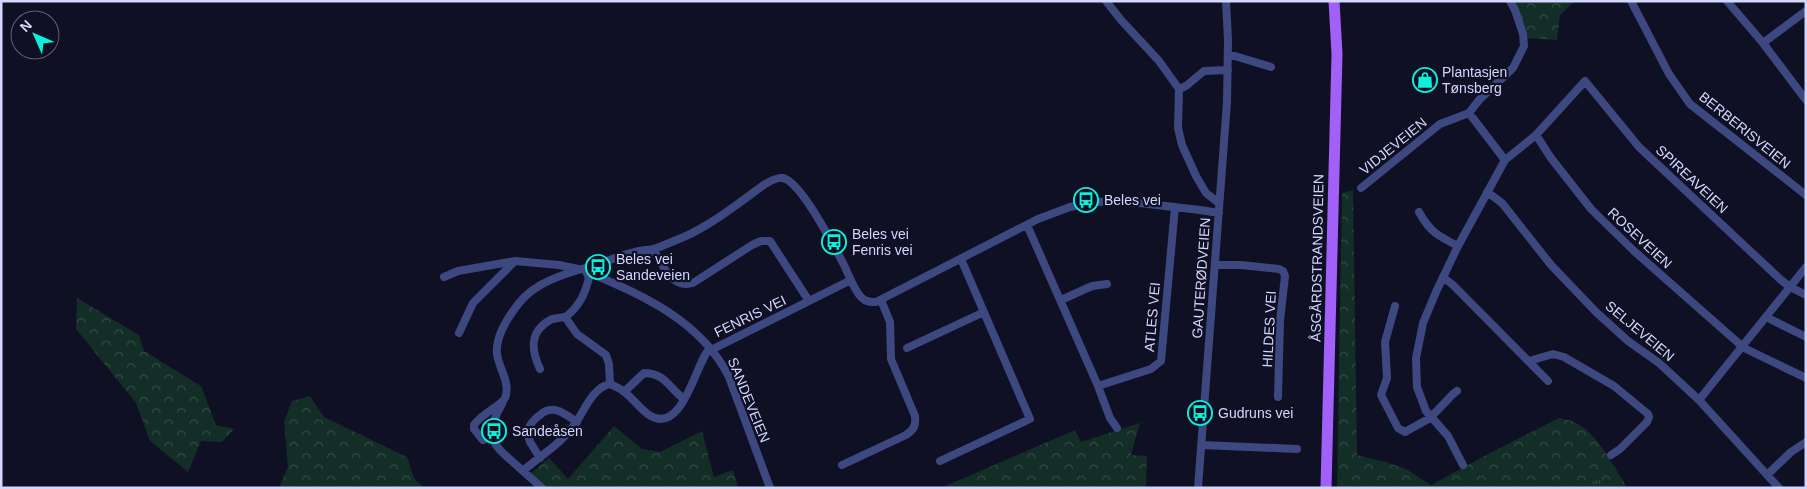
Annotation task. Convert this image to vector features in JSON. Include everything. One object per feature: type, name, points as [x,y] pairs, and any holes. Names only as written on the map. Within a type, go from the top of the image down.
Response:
[{"type":"main road","name":"ÅSGÅRDSTRANDSVEIEN","points":[[1326,488],[1336,29],[1334,1]]},
{"type":"main road","name":"ÅSGÅRDSTRANDSVEIEN","points":[[1336,29],[1340,1]]},
{"type":"street","points":[[1106,1],[1159,61],[1179,89],[1178,128],[1182,145],[1206,194],[1219,203]]},
{"type":"street","name":"GAUTERØDVEIEN","points":[[1198,488],[1228,70],[1226,1]]},
{"type":"street","name":"VIDJEVEIEN","points":[[1361,188],[1440,124],[1469,113],[1479,100],[1514,68],[1524,46],[1523,34],[1510,1]]},
{"type":"street","name":"BERBERISVEIEN","points":[[1631,1],[1669,74],[1690,104],[1806,195]]},
{"type":"street","points":[[1727,1],[1806,100]]},
{"type":"street","points":[[1763,44],[1806,11]]},
{"type":"street","points":[[1228,54],[1271,67]]},
{"type":"street","points":[[1179,89],[1186,86],[1204,71],[1228,70]]},
{"type":"street","name":"SPIREAVEIEN","points":[[1536,135],[1585,81],[1639,147],[1790,287],[1806,295]]},
{"type":"street","points":[[1469,113],[1505,160]]},
{"type":"street","points":[[1464,465],[1448,436],[1430,418],[1417,387],[1416,358],[1424,324],[1443,277],[1487,192],[1505,160],[1536,135]]},
{"type":"street","name":"ROSEVEIEN","points":[[1536,135],[1573,187],[1614,232],[1751,353],[1806,378]]},
{"type":"street","points":[[542,488],[525,469],[493,442],[492,436],[492,424],[507,392],[497,345],[506,323],[520,302],[530,292],[554,278],[640,251],[653,249],[699,229],[765,184],[781,177],[796,186],[809,204],[861,297],[865,300],[876,302],[1052,212],[1095,202],[1122,201],[1219,213]]},
{"type":"street","name":"SELJEVEIEN","points":[[1487,192],[1502,203],[1551,265],[1596,312],[1628,341],[1664,367],[1699,400],[1779,488]]},
{"type":"street","name":"ATLES VEI","points":[[1098,386],[1151,369],[1161,361],[1175,207]]},
{"type":"street","points":[[1419,212],[1434,234],[1458,246]]},
{"type":"street","points":[[1027,225],[1098,386],[1110,418],[1117,428]]},
{"type":"street","points":[[653,249],[675,281],[687,284],[693,283],[752,245],[761,241],[770,241],[809,301]]},
{"type":"street","points":[[940,461],[1030,419],[961,259]]},
{"type":"street","points":[[459,333],[474,302],[515,261]]},
{"type":"street","name":"SANDEVEIEN","points":[[444,277],[458,271],[515,261],[558,265],[583,270],[634,292],[664,309],[712,350],[723,365],[770,488]]},
{"type":"street","name":"HILDES VEI","points":[[1215,265],[1241,265],[1283,271],[1285,276],[1280,321],[1278,397]]},
{"type":"street","points":[[1699,400],[1806,267]]},
{"type":"street","points":[[540,369],[532,350],[536,335],[550,320],[565,317],[579,303],[584,295],[589,277],[583,270]]},
{"type":"street","points":[[1443,277],[1548,381]]},
{"type":"street","name":"FENRIS VEI","points":[[610,384],[624,392],[649,415],[662,418],[674,414],[691,386],[701,360],[712,350],[851,280]]},
{"type":"street","points":[[1061,300],[1092,286],[1107,284]]},
{"type":"street","points":[[842,465],[906,435],[911,432],[916,423],[915,416],[891,359],[891,331],[881,300]]},
{"type":"street","points":[[1395,306],[1385,342],[1387,378],[1382,395],[1390,415],[1400,430],[1405,432],[1430,418],[1457,391]]},
{"type":"street","points":[[907,348],[984,312]]},
{"type":"street","points":[[525,469],[560,442],[577,422],[597,391],[605,384],[610,384],[609,364],[606,356],[577,334],[565,317]]},
{"type":"street","points":[[1766,317],[1806,337]]},
{"type":"street","points":[[1529,361],[1553,354],[1564,357],[1614,386],[1648,414],[1647,422],[1611,456]]},
{"type":"street","points":[[624,392],[644,373],[653,373],[660,376],[684,399]]},
{"type":"street","points":[[492,436],[483,440],[474,429],[474,425],[484,414],[503,402]]},
{"type":"street","points":[[540,458],[528,438],[527,431],[533,420],[542,412],[552,409],[577,422]]},
{"type":"street","points":[[1767,475],[1791,452],[1806,442]]},
{"type":"street","points":[[1202,445],[1297,449]]},
{"type":"green space","points":[[1513,1],[1575,1],[1560,15],[1557,40],[1526,38]]},
{"type":"green space","points":[[1353,190],[1357,455],[1406,469],[1431,485],[1559,418],[1582,426],[1595,438],[1620,476],[1607,482],[1598,478],[1581,488],[1337,488],[1342,193]]},
{"type":"green space","points":[[77,298],[139,335],[144,351],[201,386],[216,425],[234,429],[222,442],[201,441],[188,472],[150,441],[136,403],[76,329]]},
{"type":"green space","points":[[310,396],[324,417],[407,457],[414,478],[424,488],[279,488],[288,467],[284,422],[292,401]]},
{"type":"green space","points":[[1140,423],[1131,455],[1147,456],[1146,488],[941,488],[1075,430],[1081,442]]},
{"type":"green space","points":[[614,426],[642,449],[660,452],[702,431],[714,477],[733,470],[738,488],[548,488],[530,474],[549,458],[568,479]]},
{"type":"green space","points":[[1620,476],[1627,488],[1581,488],[1598,478],[1607,482]]},
{"type":"place","name":"Plantasjen Tønsberg","points":[[1425,80]]},
{"type":"place","name":"Beles vei","points":[[1086,200]]},
{"type":"place","name":"Beles vei Fenris vei","points":[[834,242]]},
{"type":"place","name":"Beles vei Sandeveien","points":[[598,267]]},
{"type":"place","name":"Gudruns vei","points":[[1200,413]]},
{"type":"place","name":"Sandeåsen","points":[[494,431]]}]
